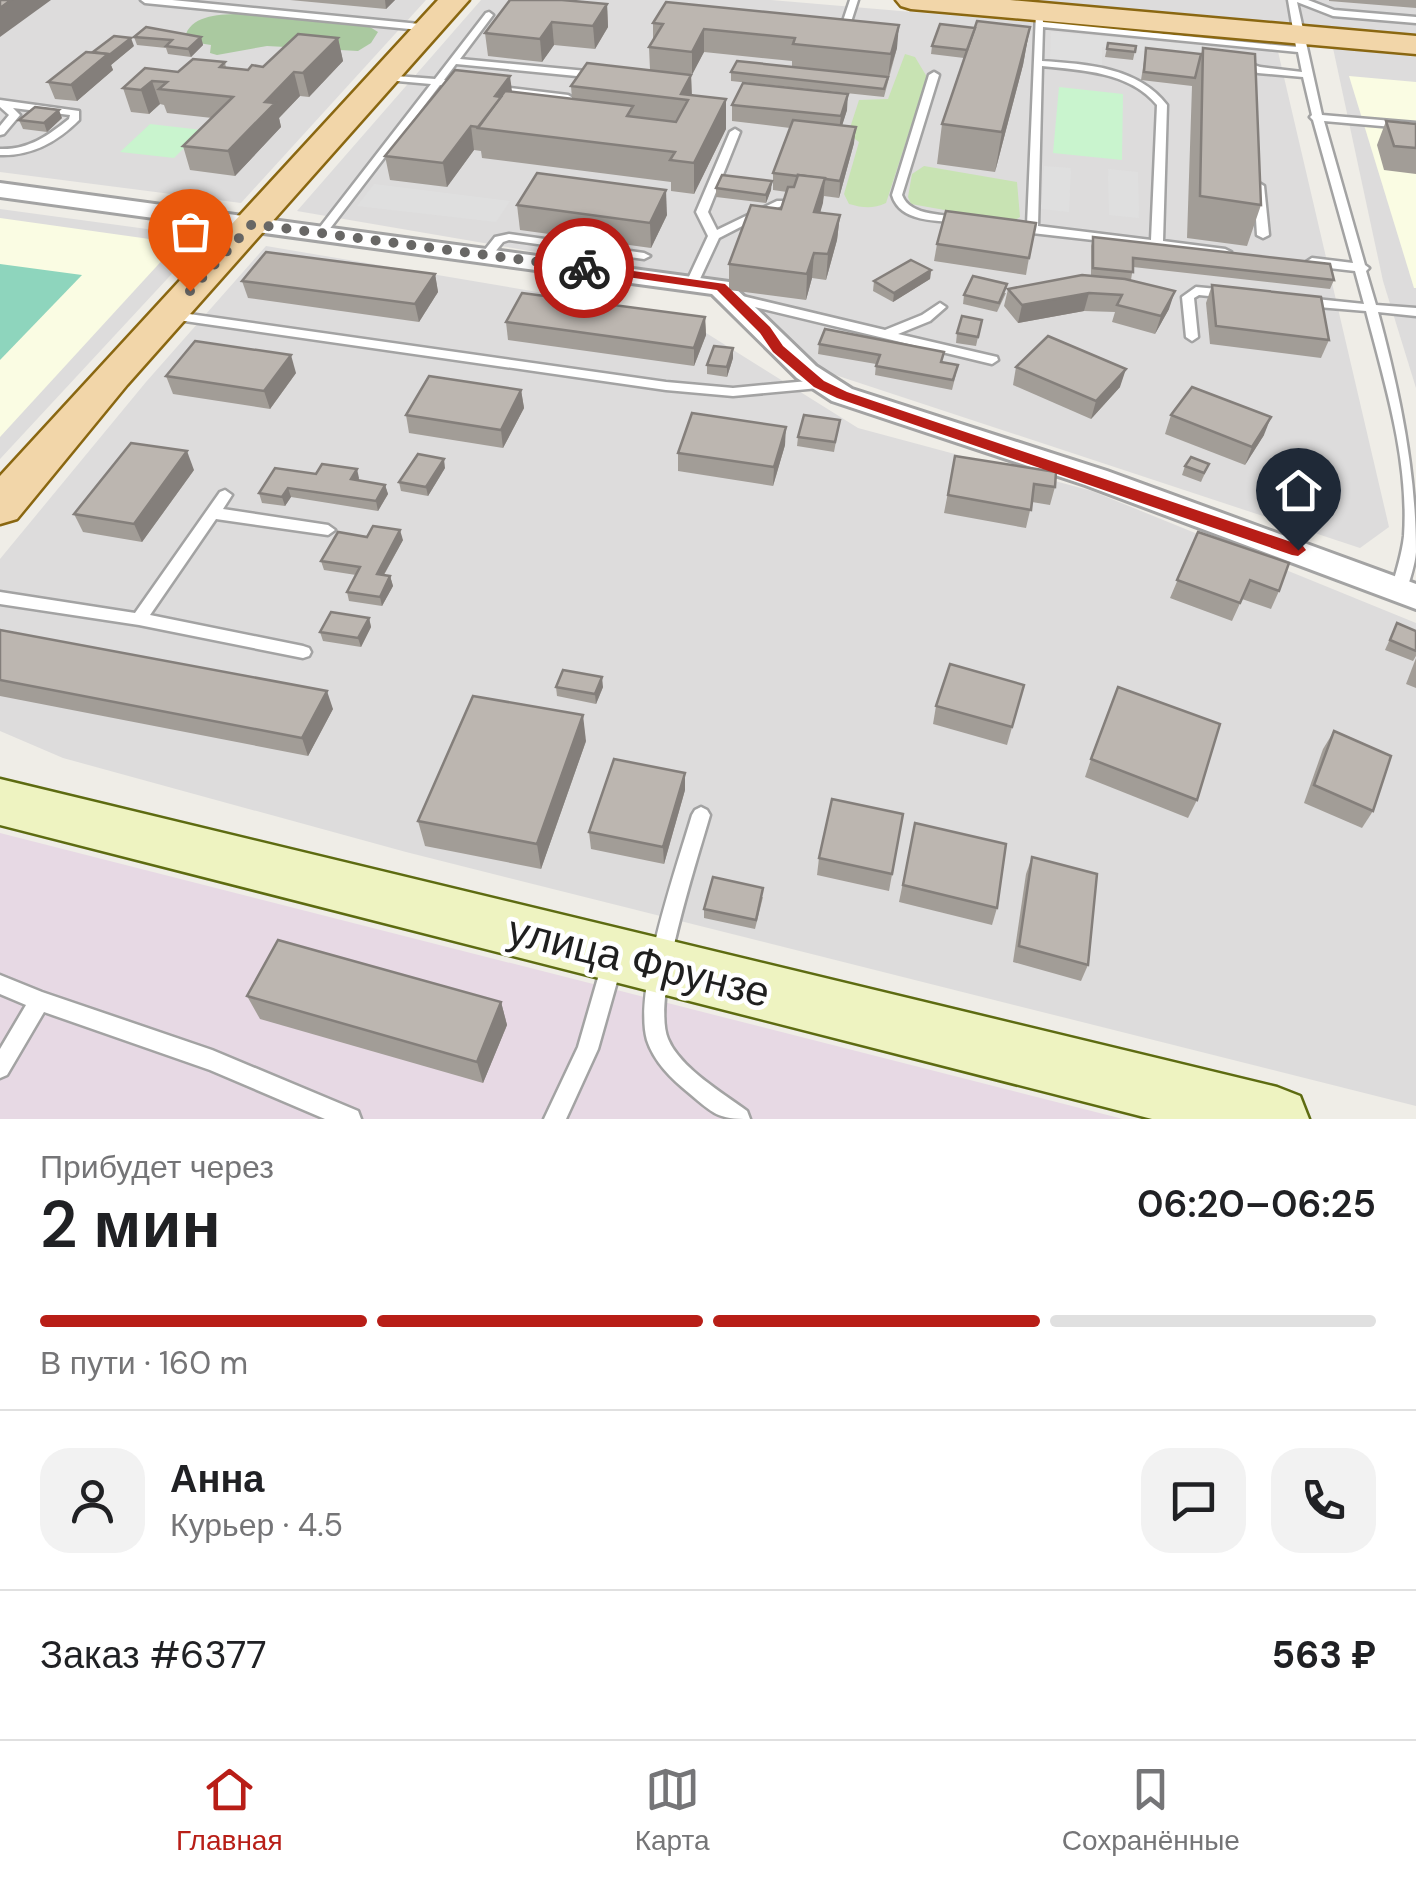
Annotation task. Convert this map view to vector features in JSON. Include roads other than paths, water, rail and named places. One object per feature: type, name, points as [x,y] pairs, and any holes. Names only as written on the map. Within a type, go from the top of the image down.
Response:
[{"type":"main road","points":[[0,508],[168,315],[454,0]]},
{"type":"main road","points":[[911,0],[1039,17],[1300,42],[1416,44]]},
{"type":"main road","name":"улица Фрунзе","points":[[9,809],[1277,1119]]},
{"type":"street","points":[[0,190],[720,287],[778,349],[819,384],[876,407],[1133,492],[1408,594]]},
{"type":"lane","points":[[145,0],[430,28]]},
{"type":"lane","points":[[819,26],[847,24],[854,0]]},
{"type":"lane","points":[[1408,594],[1412,536],[1410,428],[1315,117],[1296,0],[1333,13],[1416,20]]},
{"type":"lane","points":[[321,233],[489,16]]},
{"type":"lane","points":[[1032,230],[1039,17],[1198,41],[1300,42]]},
{"type":"lane","points":[[1198,41],[1229,60],[1258,70],[1307,75]]},
{"type":"lane","points":[[457,61],[616,77]]},
{"type":"lane","points":[[1037,63],[1102,70],[1159,99],[1157,244]]},
{"type":"lane","points":[[1250,83],[1258,70]]},
{"type":"lane","points":[[934,75],[901,178],[900,205],[912,213],[981,223]]},
{"type":"lane","points":[[386,77],[465,86]]},
{"type":"lane","points":[[482,88],[568,98]]},
{"type":"lane","points":[[0,132],[15,115],[1,103]]},
{"type":"lane","points":[[0,152],[34,148],[74,120],[75,114],[1,103]]},
{"type":"lane","points":[[1315,117],[1416,126]]},
{"type":"lane","points":[[714,236],[702,212],[735,132]]},
{"type":"lane","points":[[1258,178],[1263,235]]},
{"type":"lane","points":[[693,281],[714,236],[781,203]]},
{"type":"lane","points":[[998,225],[1232,253]]},
{"type":"lane","points":[[486,256],[499,240],[509,237],[644,256]]},
{"type":"lane","points":[[1306,262],[1362,268]]},
{"type":"lane","points":[[1192,337],[1188,298],[1196,292],[1249,296]]},
{"type":"lane","points":[[734,298],[992,360]]},
{"type":"lane","points":[[1285,300],[1416,312]]},
{"type":"lane","points":[[889,333],[926,318],[940,307]]},
{"type":"lane","points":[[168,315],[666,386],[732,392],[819,384]]},
{"type":"lane","points":[[139,620],[225,495]]},
{"type":"lane","points":[[213,514],[328,530]]},
{"type":"lane","points":[[0,598],[303,652]]},
{"type":"lane","points":[[555,1119],[588,1049],[638,961],[701,815]]},
{"type":"lane","points":[[638,961],[656,1038],[672,1061],[739,1119]]},
{"type":"lane","points":[[0,984],[212,1060],[350,1119]]},
{"type":"lane","points":[[0,1068],[40,1001]]}]
